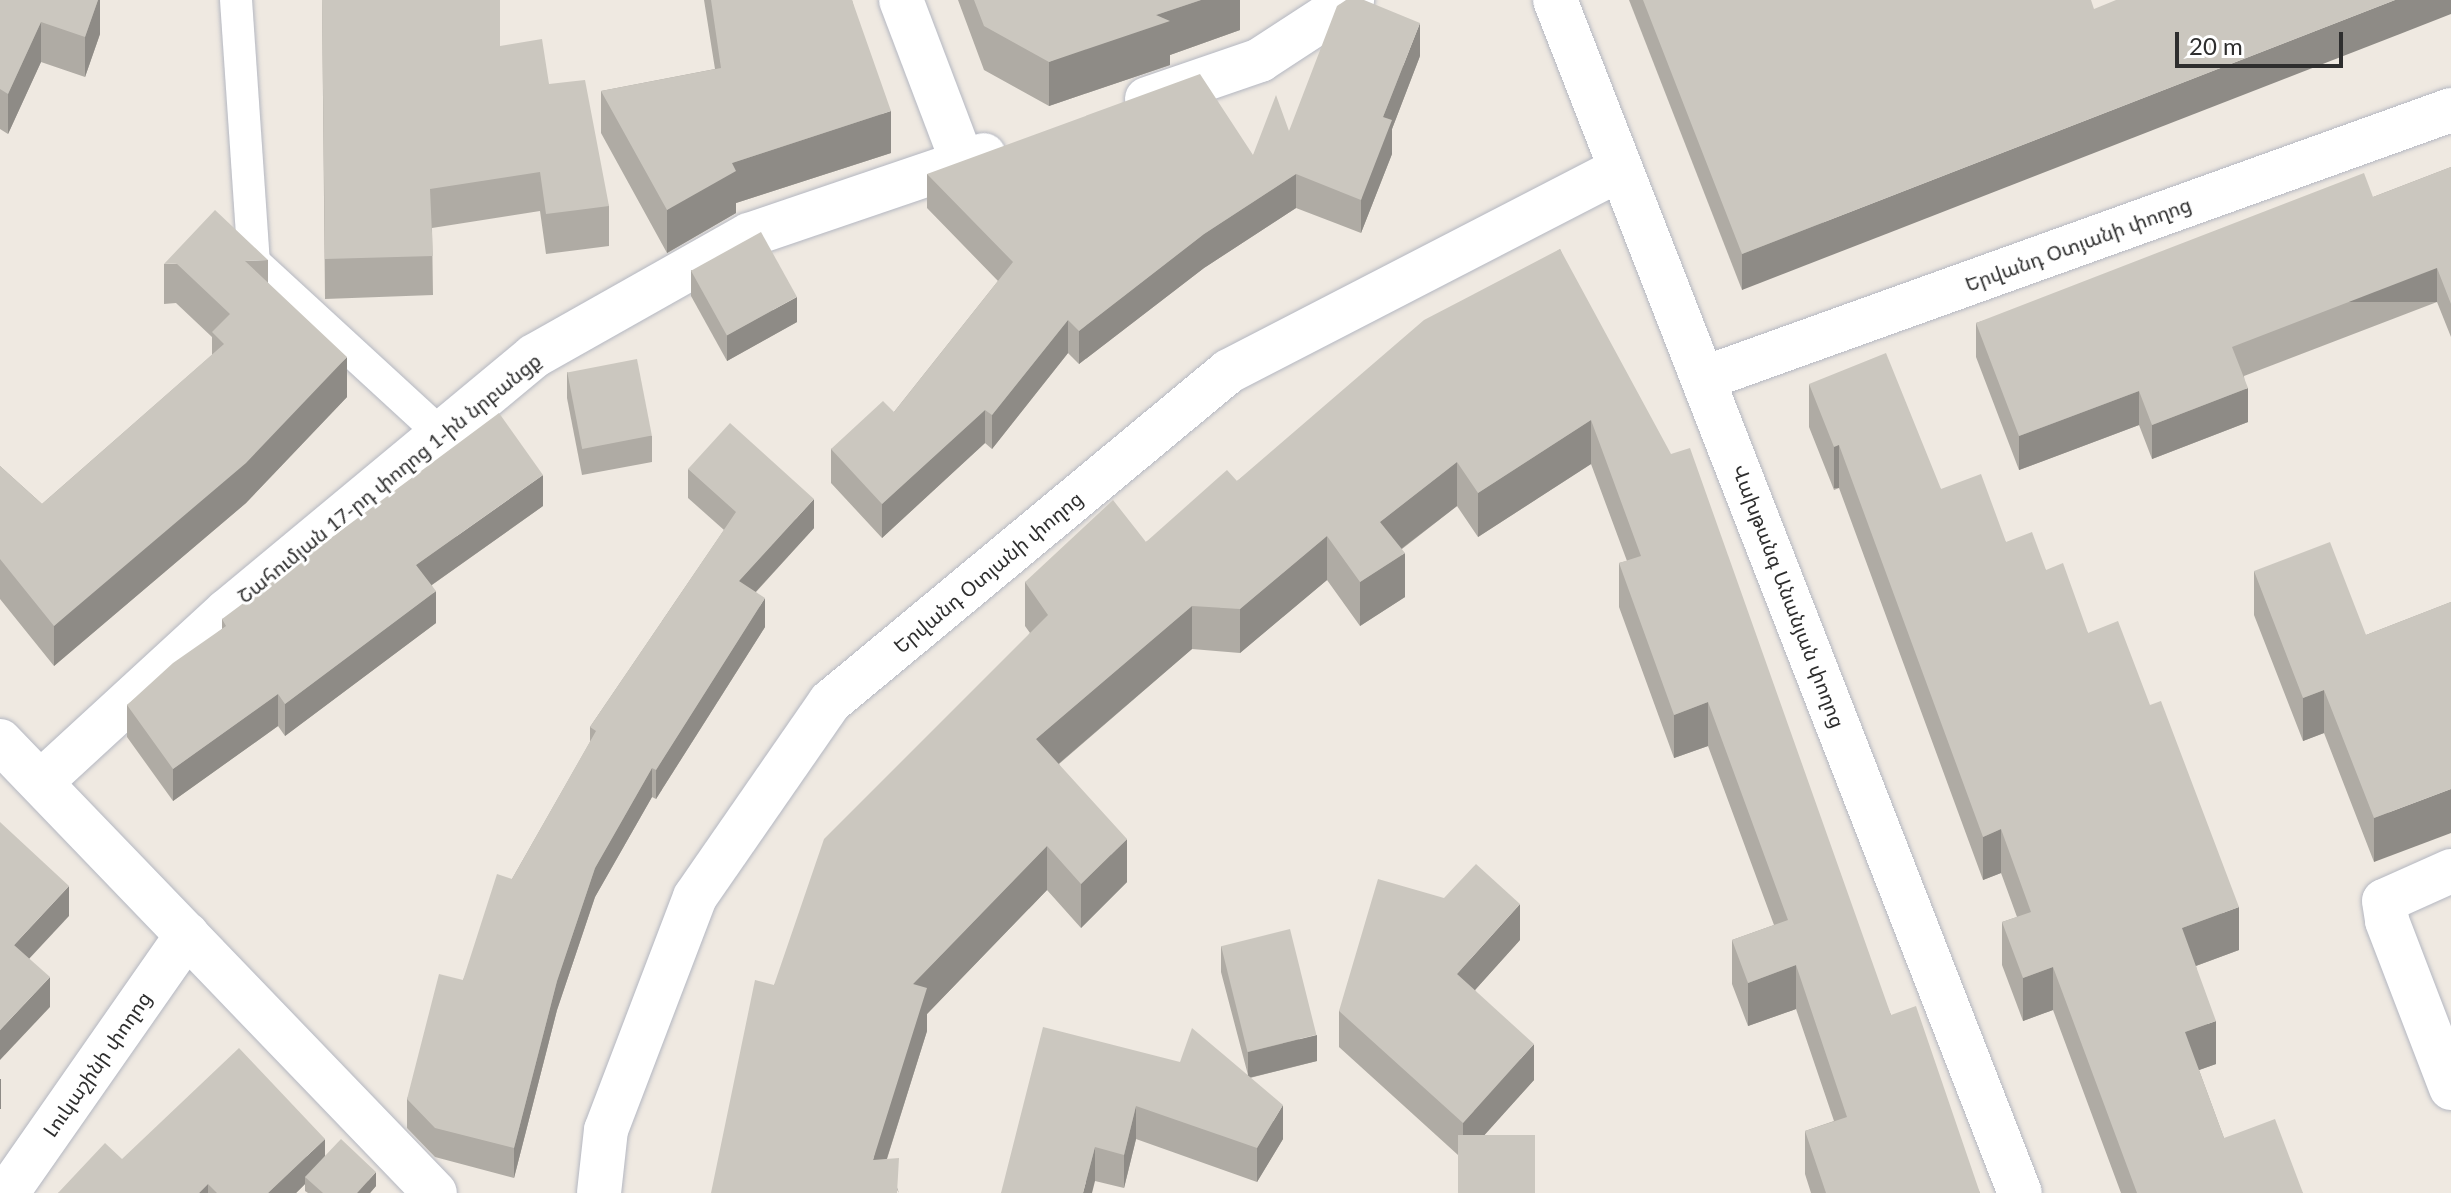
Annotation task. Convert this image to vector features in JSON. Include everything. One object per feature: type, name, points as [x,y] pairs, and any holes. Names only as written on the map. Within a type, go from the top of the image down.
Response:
[{"type":"street","points":[[901,0],[963,163]]},
{"type":"street","points":[[1111,111],[1260,60],[1352,0]]},
{"type":"street","name":"Վախթանգ Անանյան փողոց","points":[[1555,0],[1705,378],[2020,1193]]},
{"type":"street","name":"Երվանդ Օտյանի փողոց","points":[[1705,378],[2451,110]]},
{"type":"street","name":"Շահումյան 17-րդ փողոց 1-ին նրբանցք","points":[[42,781],[227,611],[534,356],[749,235],[1022,142]]},
{"type":"street","name":"Երվանդ Օտյանի փողոց","points":[[599,1193],[606,1130],[695,897],[830,702],[1229,371],[1620,169]]},
{"type":"street","points":[[0,741],[42,781],[435,1193]]},
{"type":"street","points":[[2451,871],[2384,901],[2387,921],[2451,1088]]},
{"type":"street","name":"Լուկաշինի փողոց","points":[[7,1193],[187,935]]},
{"type":"lane","points":[[236,0],[254,262],[440,433]]},
{"type":"building","points":[[0,0],[98,0],[85,37],[41,22],[8,94],[0,89]]},
{"type":"building","points":[[322,0],[500,0],[500,46],[542,39],[549,84],[585,80],[609,206],[546,214],[540,172],[430,189],[433,256],[325,259]]},
{"type":"building","points":[[711,0],[852,0],[891,111],[732,163],[736,171],[667,210],[601,91],[721,68]]},
{"type":"building","points":[[974,0],[1201,0],[1156,15],[1170,21],[1049,62],[984,26]]},
{"type":"building","points":[[1346,0],[1364,0],[1420,23],[1383,117],[1392,120],[1361,200],[1296,174],[1204,234],[1079,331],[1068,320],[992,415],[985,410],[882,504],[831,449],[883,401],[894,412],[1013,262],[927,174],[1200,74],[1253,155],[1276,95],[1289,131],[1337,6]]},
{"type":"building","points":[[1643,0],[2091,0],[2094,9],[2116,0],[2395,0],[1742,254]]},
{"type":"building","points":[[2451,167],[2451,304],[2437,268],[2232,347],[2248,388],[2152,425],[2139,391],[2019,436],[1976,323],[2364,173],[2373,197]]},
{"type":"building","points":[[215,210],[268,260],[245,261],[347,357],[246,463],[54,626],[0,559],[0,466],[42,504],[224,344],[212,332],[230,314],[176,263],[164,264]]},
{"type":"building","points":[[761,232],[797,297],[727,336],[691,271]]},
{"type":"building","points":[[1560,249],[1671,454],[1690,448],[1891,1015],[1916,1006],[1980,1193],[1826,1193],[1805,1131],[1847,1117],[1796,965],[1748,983],[1732,940],[1788,920],[1708,702],[1674,715],[1619,563],[1641,556],[1591,420],[1478,493],[1457,462],[1380,522],[1405,553],[1360,582],[1327,536],[1240,609],[1192,606],[1036,739],[1127,839],[1081,884],[1047,846],[913,984],[927,988],[873,1160],[899,1158],[897,1193],[711,1193],[755,980],[774,985],[824,839],[1048,615],[1025,582],[1113,500],[1146,542],[1227,470],[1237,481],[1424,320]]},
{"type":"building","points":[[1886,353],[1941,489],[1981,474],[2006,542],[2032,532],[2046,570],[2063,563],[2088,633],[2118,621],[2150,705],[2161,701],[2239,907],[2182,928],[2216,1021],[2185,1032],[2224,1138],[2275,1119],[2303,1193],[2137,1193],[2053,967],[2023,978],[2002,922],[2031,912],[2001,829],[1983,837],[1839,445],[1834,447],[1809,384]]},
{"type":"building","points":[[637,359],[652,436],[582,449],[567,373]]},
{"type":"building","points":[[499,413],[543,475],[416,565],[436,591],[285,704],[278,694],[173,769],[127,705],[173,663],[226,626],[222,619]]},
{"type":"building","points":[[730,423],[814,499],[739,581],[765,598],[656,770],[652,768],[595,868],[557,981],[514,1148],[435,1128],[407,1099],[439,974],[463,980],[497,874],[512,879],[596,731],[590,727],[736,512],[688,469]]},
{"type":"building","points":[[2330,542],[2366,635],[2451,602],[2451,789],[2374,818],[2324,690],[2303,698],[2254,571]]},
{"type":"building","points":[[0,822],[69,886],[14,945],[50,977],[0,1030]]},
{"type":"building","points":[[1476,864],[1520,904],[1457,974],[1534,1044],[1463,1123],[1339,1011],[1378,879],[1444,898]]},
{"type":"building","points":[[1290,929],[1316,1035],[1247,1052],[1221,946]]},
{"type":"building","points":[[1043,1027],[1180,1062],[1192,1028],[1283,1105],[1257,1148],[1136,1106],[1124,1155],[1095,1147],[1083,1193],[1001,1193]]},
{"type":"building","points":[[239,1048],[325,1139],[268,1193],[217,1193],[208,1184],[199,1193],[58,1193],[105,1143],[122,1159]]},
{"type":"building","points":[[1458,1135],[1535,1135],[1535,1193],[1458,1193]]},
{"type":"building","points":[[341,1139],[376,1172],[357,1193],[323,1193],[305,1177]]}]
